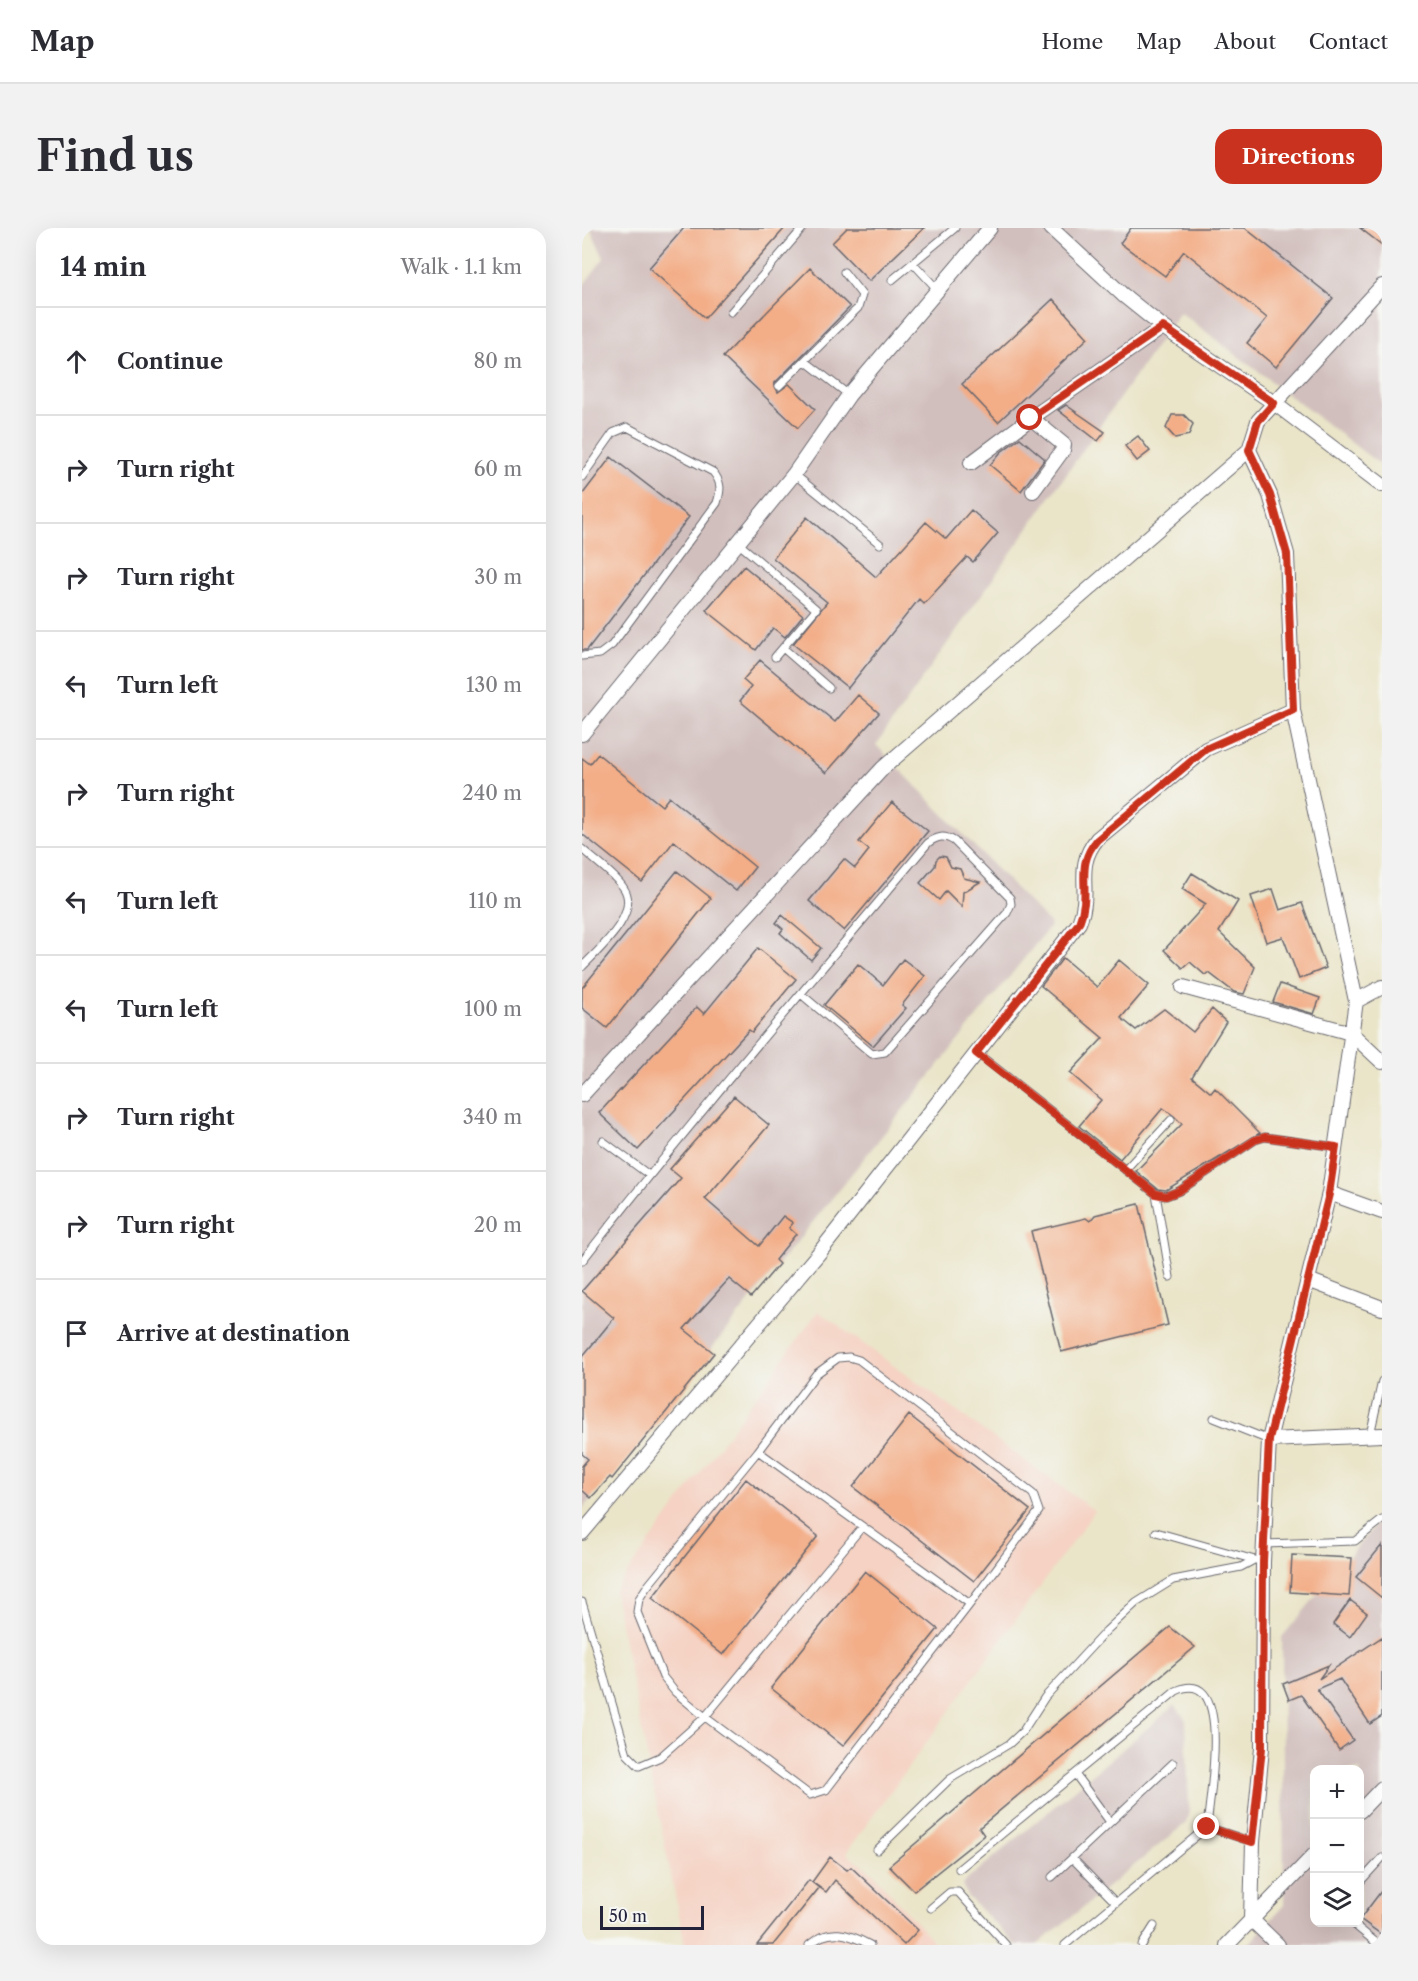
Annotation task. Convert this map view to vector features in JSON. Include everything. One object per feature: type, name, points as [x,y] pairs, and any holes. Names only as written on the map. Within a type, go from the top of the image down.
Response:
[{"type":"street","points":[[582,734],[794,474],[849,395],[990,228]]},
{"type":"street","points":[[1051,228],[1123,295],[1163,327],[1274,403],[1382,485]]},
{"type":"street","points":[[582,1095],[883,768],[1249,450],[1258,421],[1382,286]]},
{"type":"street","points":[[971,463],[1030,418],[1163,327]]},
{"type":"street","points":[[1030,418],[1064,445],[1063,450],[1033,491]]},
{"type":"street","points":[[1249,450],[1270,495],[1287,554],[1293,710],[1356,1001],[1329,1194],[1269,1440],[1264,1544],[1258,1561],[1262,1748],[1252,1842],[1251,1919],[1278,1945]]},
{"type":"street","points":[[582,1533],[819,1253],[1079,923],[1086,897],[1083,865],[1087,852],[1097,840],[1206,749],[1293,710]]},
{"type":"street","points":[[1183,987],[1352,1033],[1382,1062]]},
{"type":"street","points":[[1356,1001],[1382,987]]},
{"type":"street","points":[[1329,1194],[1382,1212]]},
{"type":"street","points":[[1308,1280],[1382,1308]]},
{"type":"street","points":[[1269,1440],[1376,1435]]},
{"type":"street","points":[[1364,1806],[1382,1788]]},
{"type":"street","points":[[1227,1945],[1310,1860]]},
{"type":"lane","points":[[731,312],[803,228]]},
{"type":"lane","points":[[892,280],[955,228]]},
{"type":"lane","points":[[913,263],[938,291]]},
{"type":"lane","points":[[779,386],[862,301],[862,295],[844,272]]},
{"type":"lane","points":[[805,361],[849,395]]},
{"type":"lane","points":[[582,477],[613,433],[627,427],[713,472],[719,480],[721,492],[717,503],[612,645],[600,654],[582,656]]},
{"type":"lane","points":[[794,474],[880,544]]},
{"type":"lane","points":[[738,543],[816,609],[775,657]]},
{"type":"lane","points":[[783,648],[829,688]]},
{"type":"lane","points":[[582,1261],[649,1175],[801,994],[928,843],[936,837],[946,836],[954,841],[1010,898],[1011,904],[1007,913],[894,1045],[880,1055],[872,1054],[801,994]]},
{"type":"lane","points":[[582,849],[624,887],[628,898],[622,922],[582,967]]},
{"type":"lane","points":[[976,1053],[1156,1194],[1166,1196],[1179,1191],[1255,1140],[1265,1137],[1336,1147]]},
{"type":"lane","points":[[1125,1170],[1172,1120]]},
{"type":"lane","points":[[603,1141],[649,1175]]},
{"type":"lane","points":[[1156,1194],[1170,1277]]},
{"type":"lane","points":[[849,1357],[859,1360],[1024,1487],[1038,1502],[1039,1511],[1035,1519],[826,1790],[819,1794],[803,1792],[705,1717],[663,1677],[637,1612],[639,1599],[758,1451],[816,1374],[826,1364],[838,1358],[849,1357]]},
{"type":"lane","points":[[1376,1435],[1382,1381]]},
{"type":"lane","points":[[1214,1418],[1269,1440]]},
{"type":"lane","points":[[758,1451],[970,1605]]},
{"type":"lane","points":[[1264,1544],[1355,1541],[1382,1520]]},
{"type":"lane","points":[[582,1602],[627,1754],[639,1766],[660,1757],[705,1717],[862,1527]]},
{"type":"lane","points":[[1156,1532],[1258,1561]]},
{"type":"lane","points":[[877,1850],[950,1779],[1009,1744],[1023,1731],[1045,1697],[1136,1603],[1173,1580],[1241,1567],[1258,1561]]},
{"type":"lane","points":[[959,1869],[1176,1691],[1186,1686],[1198,1688],[1207,1695],[1213,1708],[1215,1726],[1207,1827],[1065,1945]]},
{"type":"lane","points":[[1052,1877],[1173,1763]]},
{"type":"lane","points":[[1075,1774],[1110,1822]]},
{"type":"lane","points":[[1207,1827],[1252,1842]]},
{"type":"lane","points":[[1072,1858],[1116,1903]]},
{"type":"lane","points":[[1364,1877],[1382,1858]]},
{"type":"lane","points":[[932,1908],[950,1892],[958,1892],[1006,1945]]},
{"type":"lane","points":[[1142,1945],[1154,1926]]},
{"type":"lane","points":[[1356,1927],[1379,1945]]},
{"type":"lane","points":[[808,1945],[830,1933],[840,1932],[850,1934],[870,1945]]},
{"type":"shaded area","points":[[590,228],[1382,228],[1382,466],[1180,312],[876,745],[1051,925],[582,1510],[582,287],[604,258]]},
{"type":"shaded area","points":[[818,1311],[1095,1511],[846,1853],[872,1872],[936,1945],[685,1945],[614,1591]]},
{"type":"shaded area","points":[[1382,1517],[1382,1945],[1248,1945],[1284,1905],[1282,1637]]},
{"type":"shaded area","points":[[1175,1705],[1186,1720],[1189,1811],[1186,1823],[1037,1945],[1016,1945],[967,1896],[962,1884]]},
{"type":"building","points":[[684,228],[785,228],[705,318],[649,268]]},
{"type":"building","points":[[847,228],[924,228],[869,281],[832,243]]},
{"type":"building","points":[[1131,228],[1245,228],[1333,298],[1276,367],[1247,343],[1267,318],[1184,251],[1165,276],[1120,243]]},
{"type":"building","points":[[1360,228],[1382,228],[1382,245]]},
{"type":"building","points":[[810,268],[850,307],[774,384],[778,392],[789,384],[815,409],[798,428],[723,357]]},
{"type":"building","points":[[1053,299],[1088,338],[998,422],[962,384]]},
{"type":"building","points":[[1066,405],[1105,432],[1098,441],[1058,410]]},
{"type":"building","points":[[1172,415],[1184,415],[1193,424],[1189,435],[1175,438],[1166,428]]},
{"type":"building","points":[[1138,436],[1150,451],[1137,461],[1125,446]]},
{"type":"building","points":[[1020,438],[1045,459],[1021,491],[990,465],[1001,452]]},
{"type":"building","points":[[611,457],[689,517],[587,650],[582,650],[582,495]]},
{"type":"building","points":[[971,510],[998,533],[973,562],[967,557],[924,604],[919,599],[848,688],[793,644],[827,602],[773,558],[807,517],[876,577],[926,522],[946,539]]},
{"type":"building","points":[[744,566],[803,615],[785,637],[773,628],[756,650],[706,610]]},
{"type":"building","points":[[760,660],[835,722],[858,695],[879,713],[826,773],[740,701],[751,687],[743,680]]},
{"type":"building","points":[[598,754],[662,806],[669,797],[755,867],[736,891],[674,841],[642,882],[582,834],[582,758],[590,764]]},
{"type":"building","points":[[892,802],[928,831],[844,931],[809,901],[844,859],[855,868],[869,850],[859,842]]},
{"type":"building","points":[[940,856],[946,857],[951,867],[960,869],[964,878],[980,882],[963,892],[962,907],[946,891],[939,900],[920,883],[935,866]]},
{"type":"building","points":[[677,871],[711,898],[607,1028],[582,1008],[582,988]]},
{"type":"building","points":[[1192,873],[1238,901],[1219,932],[1255,967],[1244,994],[1234,992],[1209,973],[1205,975],[1190,962],[1183,968],[1164,950],[1206,904],[1182,889]]},
{"type":"building","points":[[1273,889],[1280,910],[1302,903],[1326,968],[1299,979],[1283,937],[1266,942],[1251,896]]},
{"type":"building","points":[[782,915],[821,948],[811,960],[780,933],[783,929],[776,923]]},
{"type":"building","points":[[758,948],[796,979],[752,1032],[749,1030],[638,1150],[599,1113],[697,1007],[704,1014]]},
{"type":"building","points":[[1063,958],[1097,987],[1119,960],[1149,985],[1121,1018],[1136,1030],[1164,1009],[1193,1032],[1212,1009],[1226,1022],[1192,1077],[1211,1093],[1215,1088],[1260,1133],[1166,1190],[1158,1189],[1136,1171],[1182,1124],[1174,1116],[1163,1108],[1120,1159],[1079,1126],[1101,1100],[1070,1073],[1103,1038],[1041,986]]},
{"type":"building","points":[[903,959],[925,976],[902,1005],[906,1008],[873,1046],[824,1005],[858,964],[883,985]]},
{"type":"building","points":[[1280,984],[1320,998],[1314,1014],[1273,1002]]},
{"type":"building","points":[[734,1096],[769,1125],[705,1199],[759,1246],[783,1216],[793,1223],[789,1228],[796,1234],[775,1260],[779,1264],[751,1297],[729,1279],[684,1329],[714,1353],[612,1479],[610,1477],[591,1498],[582,1490],[582,1466],[588,1459],[582,1454],[582,1357],[614,1318],[582,1291],[681,1178],[670,1169]]},
{"type":"building","points":[[1139,1204],[1168,1325],[1061,1352],[1031,1231],[1086,1218],[1090,1221],[1095,1215]]},
{"type":"building","points":[[909,1415],[1030,1510],[974,1581],[853,1487]]},
{"type":"building","points":[[746,1479],[818,1536],[723,1655],[652,1598]]},
{"type":"building","points":[[1382,1545],[1382,1598],[1356,1577]]},
{"type":"building","points":[[1292,1555],[1352,1558],[1349,1596],[1290,1592]]},
{"type":"building","points":[[865,1571],[938,1629],[843,1746],[771,1688]]},
{"type":"building","points":[[1350,1600],[1367,1613],[1350,1637],[1333,1624]]},
{"type":"building","points":[[1170,1627],[1195,1647],[979,1828],[984,1835],[914,1891],[889,1866]]},
{"type":"building","points":[[1382,1637],[1382,1716],[1370,1724],[1340,1679],[1317,1689],[1353,1740],[1339,1750],[1301,1695],[1289,1700],[1283,1684],[1329,1665],[1319,1679]]},
{"type":"building","points":[[830,1857],[847,1870],[851,1867],[918,1930],[904,1945],[835,1880],[826,1892],[812,1882]]},
{"type":"building","points":[[809,1880],[819,1888],[773,1945],[757,1945]]},
{"type":"building","points":[[1382,1890],[1382,1935],[1364,1922],[1364,1914]]},
{"type":"route","points":[[1030,418],[1163,327],[1274,403],[1258,421],[1249,450],[1280,522],[1287,554],[1293,710],[1206,749],[1097,840],[1087,852],[1083,865],[1086,897],[1085,908],[1079,923],[976,1053],[1156,1194],[1166,1196],[1179,1191],[1255,1140],[1265,1137],[1278,1137],[1336,1147],[1329,1194],[1269,1440],[1263,1562],[1262,1748],[1252,1842],[1207,1827]]}]
